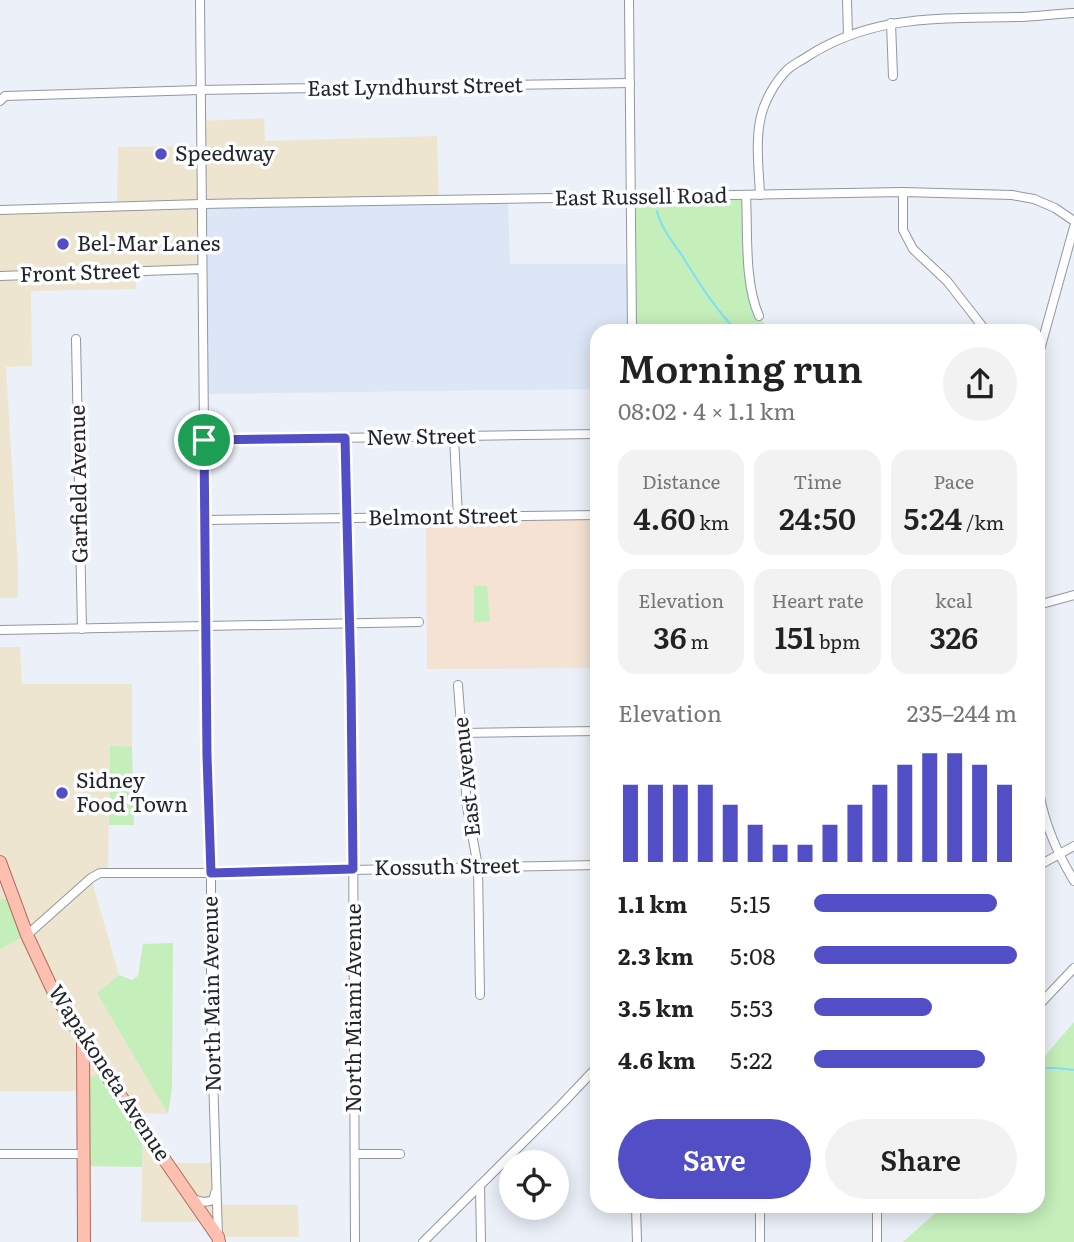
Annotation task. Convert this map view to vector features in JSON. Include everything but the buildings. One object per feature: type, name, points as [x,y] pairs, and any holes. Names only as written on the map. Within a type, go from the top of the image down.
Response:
[{"type":"main road","name":"Wapakoneta Avenue","points":[[0,862],[27,935],[55,995],[218,1240]]},
{"type":"main road","points":[[83,1039],[84,1242]]},
{"type":"main road","points":[[83,1091],[89,1079],[97,1075],[115,1088]]},
{"type":"street","name":"North Main Avenue","points":[[200,0],[207,756],[218,1240]]},
{"type":"street","points":[[629,0],[632,324]]},
{"type":"street","points":[[847,0],[848,36]]},
{"type":"street","points":[[760,195],[758,137],[768,96],[788,70],[823,46],[891,23],[932,18],[1022,17],[1074,13]]},
{"type":"street","points":[[891,23],[893,76]]},
{"type":"street","name":"East Lyndhurst Street","points":[[0,101],[5,96],[200,90],[630,83]]},
{"type":"street","points":[[903,192],[903,230],[913,249],[947,281],[981,324]]},
{"type":"street","name":"East Russell Road","points":[[0,210],[903,192],[1012,195],[1034,199],[1055,208],[1074,221]]},
{"type":"street","points":[[746,195],[750,282],[752,299],[759,316]]},
{"type":"street","points":[[1045,332],[1074,226]]},
{"type":"street","name":"Front Street","points":[[0,275],[202,269]]},
{"type":"street","name":"Garfield Avenue","points":[[76,339],[82,629]]},
{"type":"street","name":"New Street","points":[[204,440],[590,434]]},
{"type":"street","points":[[454,436],[458,517]]},
{"type":"street","name":"North Miami Avenue","points":[[345,438],[350,623],[355,1242]]},
{"type":"street","name":"Belmont Street","points":[[204,520],[590,515]]},
{"type":"street","points":[[1045,603],[1074,595]]},
{"type":"street","points":[[0,630],[419,622]]},
{"type":"street","name":"East Avenue","points":[[458,685],[467,806],[478,867],[480,995]]},
{"type":"street","points":[[461,733],[590,731]]},
{"type":"street","points":[[1045,817],[1058,855],[1074,881]]},
{"type":"street","points":[[1045,862],[1074,846]]},
{"type":"street","name":"Kossuth Street","points":[[27,935],[100,873],[590,865]]},
{"type":"street","points":[[1045,999],[1074,968]]},
{"type":"street","points":[[423,1242],[590,1074]]},
{"type":"street","points":[[0,1154],[83,1154]]},
{"type":"street","points":[[355,1154],[400,1154]]},
{"type":"street","points":[[480,1185],[481,1242]]},
{"type":"street","points":[[191,1198],[207,1202],[213,1200],[216,1190]]},
{"type":"street","points":[[636,1213],[637,1242]]},
{"type":"street","points":[[760,1213],[760,1242]]},
{"type":"street","points":[[877,1213],[877,1242]]},
{"type":"shaded area","points":[[264,118],[265,141],[437,136],[439,200],[202,269],[136,271],[136,289],[31,291],[32,366],[6,367],[18,598],[0,598],[0,210],[117,206],[118,147],[200,146],[200,121]]},
{"type":"shaded area","points":[[508,198],[510,264],[632,264],[632,324],[590,324],[590,389],[203,394],[202,204]]},
{"type":"shaded area","points":[[590,515],[590,668],[427,669],[426,517]]},
{"type":"shaded area","points":[[0,647],[20,647],[22,684],[132,684],[132,747],[110,747],[108,872],[91,878],[119,975],[97,993],[168,1114],[132,1113],[83,1091],[0,1091],[0,949],[27,935],[14,899],[0,899]]},
{"type":"shaded area","points":[[143,1127],[167,1163],[215,1163],[218,1205],[298,1205],[299,1237],[218,1237],[208,1222],[141,1222]]},
{"type":"green space","points":[[746,195],[750,282],[759,316],[764,324],[632,324],[632,196]]},
{"type":"green space","points":[[474,586],[487,586],[490,621],[474,622]]},
{"type":"green space","points":[[110,746],[132,747],[134,825],[109,825]]},
{"type":"green space","points":[[0,899],[14,899],[27,935],[0,949]]},
{"type":"green space","points":[[173,943],[172,1088],[168,1114],[97,993],[119,975],[132,980],[138,976],[143,944]]},
{"type":"green space","points":[[1074,1022],[1074,1242],[903,1242],[935,1213],[1045,1213],[1045,1056]]},
{"type":"green space","points":[[101,1076],[143,1127],[142,1167],[84,1166],[89,1078]]},
{"type":"waterway","points":[[657,211],[667,233],[700,284],[731,324]]},
{"type":"waterway","points":[[1045,1068],[1074,1070]]},
{"type":"place","name":"Speedway","points":[[161,154]]},
{"type":"place","name":"Bel-Mar Lanes","points":[[63,244]]},
{"type":"place","name":"Sidney Food Town","points":[[62,793]]},
{"type":"route","points":[[345,438],[353,869],[211,873],[207,756],[204,440],[345,438]]}]
